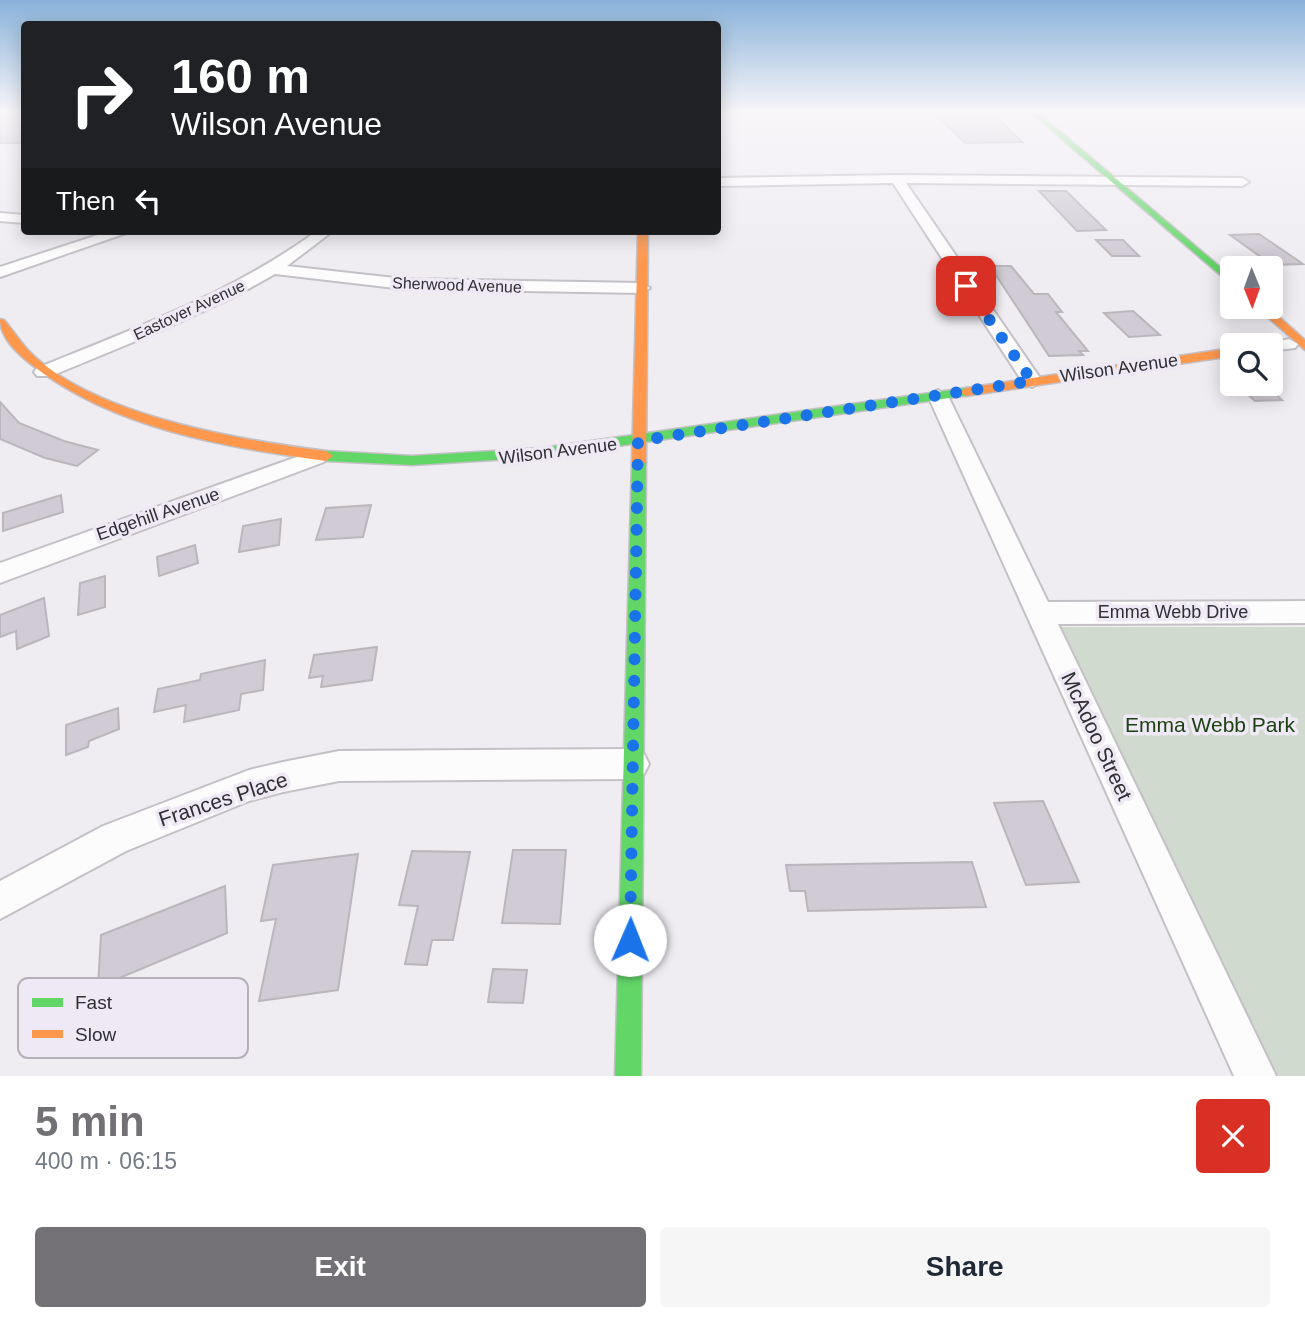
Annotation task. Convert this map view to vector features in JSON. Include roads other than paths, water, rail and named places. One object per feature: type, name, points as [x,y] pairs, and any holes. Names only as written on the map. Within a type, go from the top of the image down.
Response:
[{"type":"street","points":[[1090,161],[1220,272]]},
{"type":"street","points":[[897,179],[1032,381]]},
{"type":"street","points":[[721,183],[897,179],[1242,182]]},
{"type":"street","points":[[0,217],[21,219]]},
{"type":"street","points":[[89,235],[102,240]]},
{"type":"street","points":[[0,272],[115,235]]},
{"type":"street","name":"Eastover Avenue","points":[[44,372],[173,319],[274,270],[321,235]]},
{"type":"street","points":[[628,1076],[643,235]]},
{"type":"street","name":"Sherwood Avenue","points":[[274,270],[404,284],[642,288]]},
{"type":"street","points":[[1270,319],[1288,345]]},
{"type":"street","points":[[1282,319],[1305,332]]},
{"type":"street","name":"Wilson Avenue","points":[[0,322],[9,341],[44,372],[110,405],[184,432],[316,457],[473,460],[638,441],[1220,354]]},
{"type":"street","name":"McAdoo Street","points":[[939,396],[1255,1076]]},
{"type":"street","name":"Edgehill Avenue","points":[[0,572],[316,457]]},
{"type":"street","name":"Emma Webb Drive","points":[[1040,613],[1305,612]]},
{"type":"street","name":"Frances Place","points":[[0,901],[115,838],[249,786],[283,777],[339,766],[633,764]]},
{"type":"park label","name":"Emma Webb Park","points":[[1210,724]]}]
